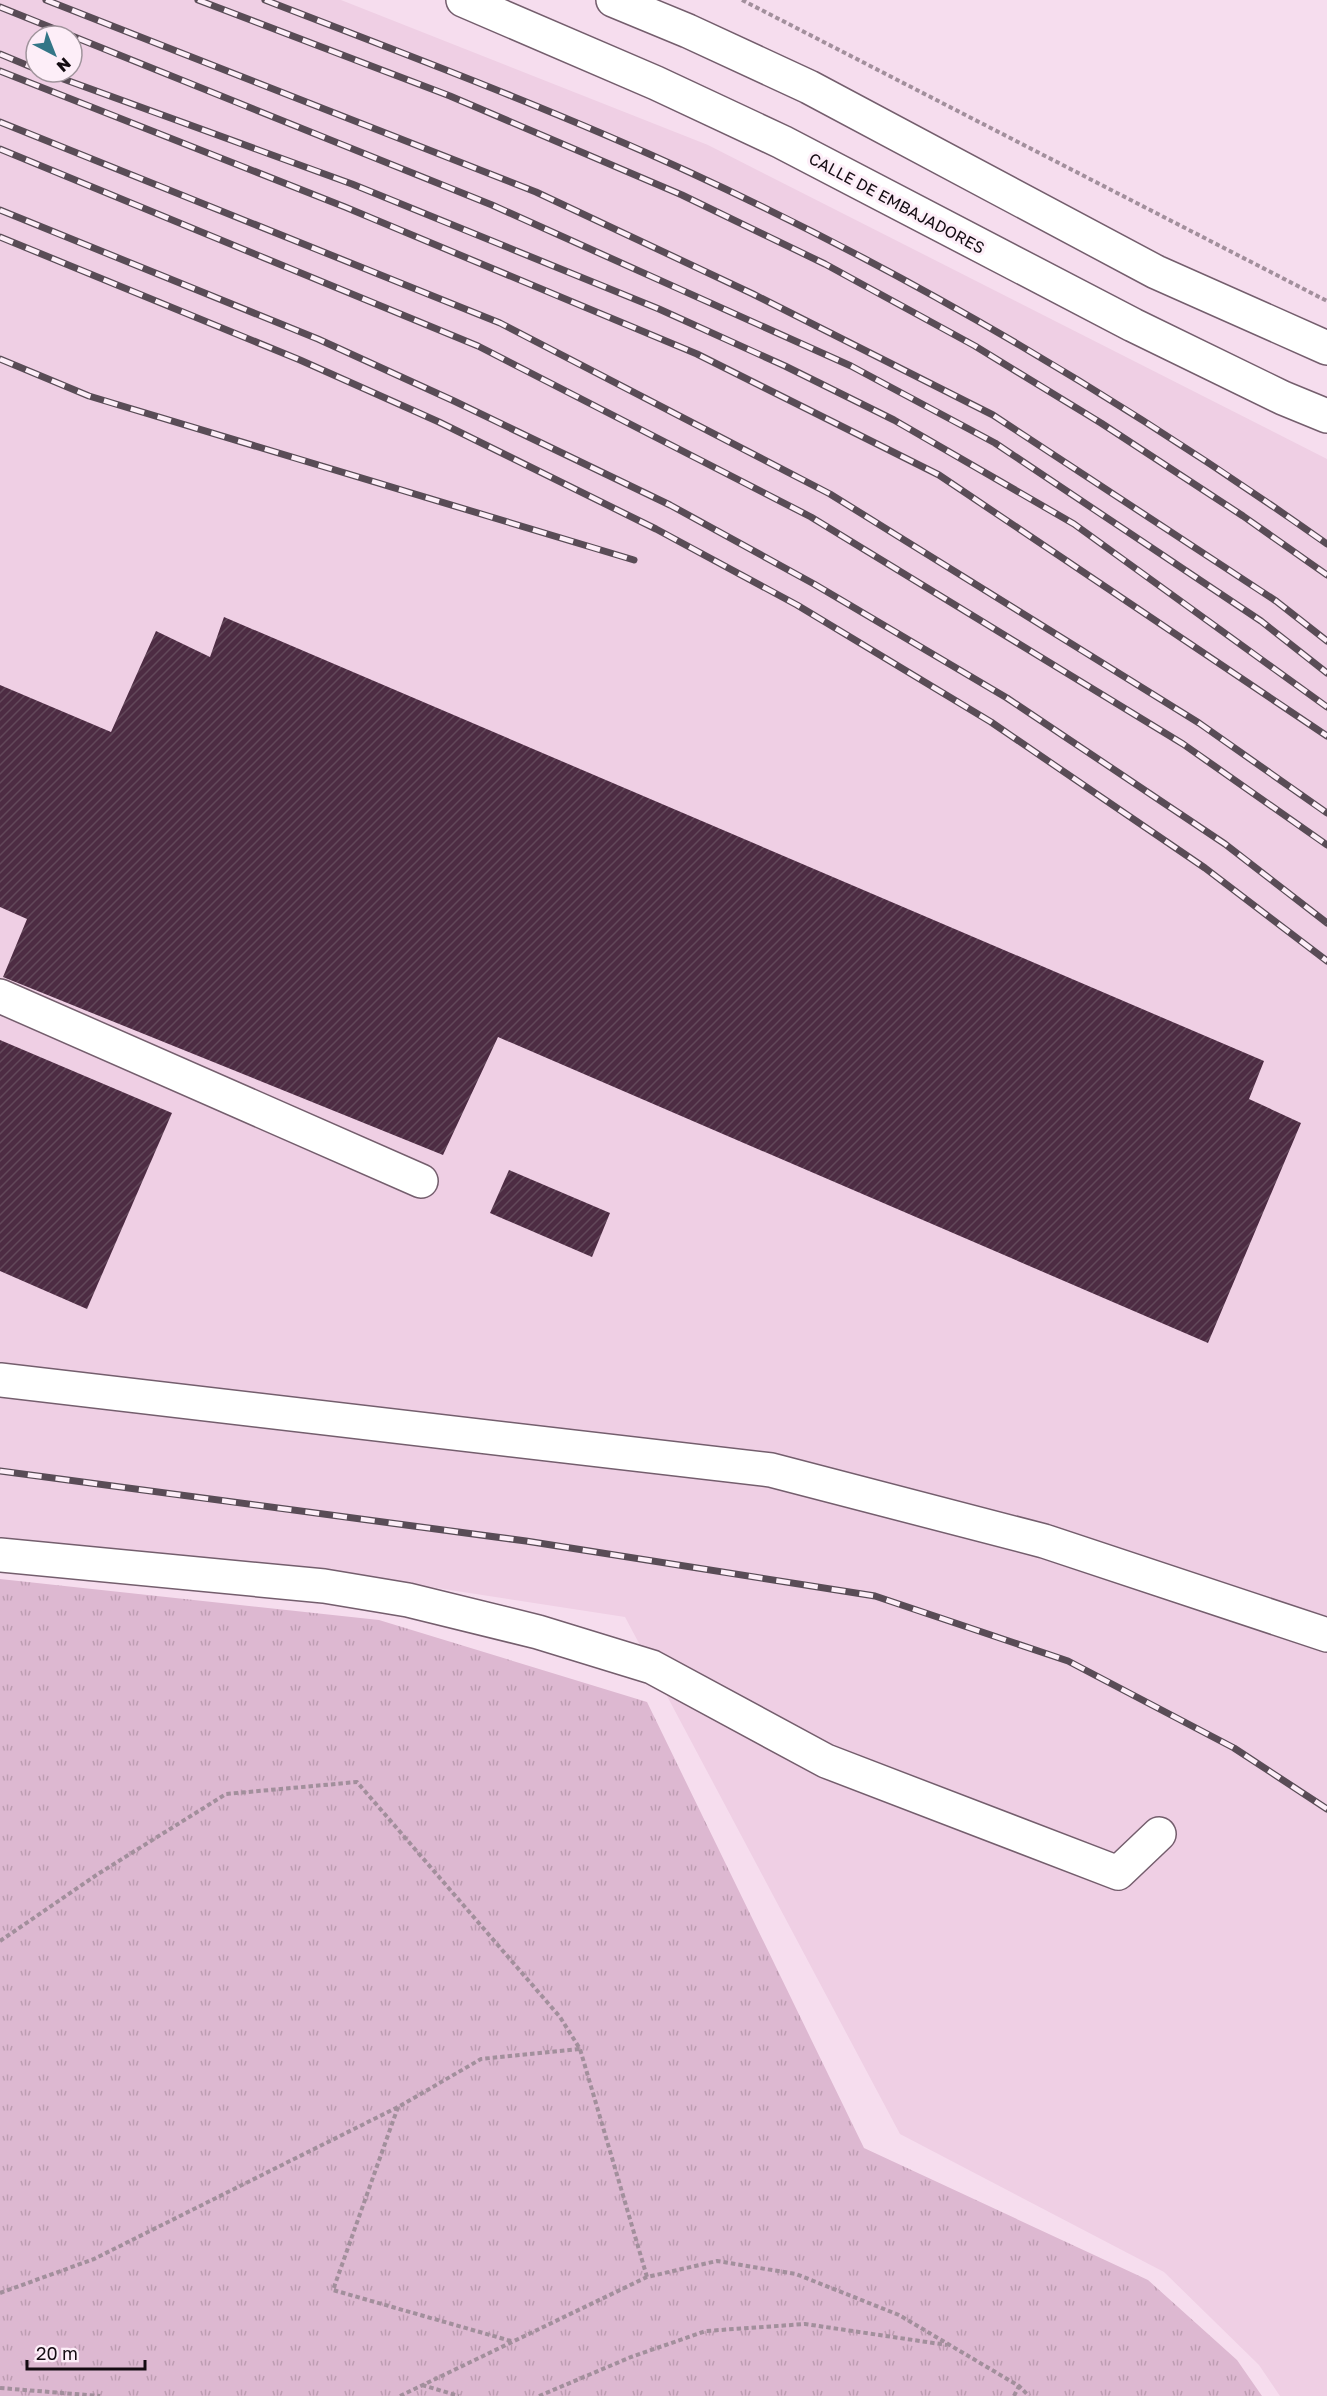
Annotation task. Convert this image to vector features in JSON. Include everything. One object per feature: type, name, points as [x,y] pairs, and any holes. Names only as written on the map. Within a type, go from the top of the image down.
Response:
[{"type":"main road","name":"CALLE DE EMBAJADORES","points":[[463,0],[656,83],[782,141],[1132,325],[1283,399],[1327,416]]},
{"type":"main road","points":[[614,0],[688,30],[808,87],[1156,272],[1327,348]]},
{"type":"main road","points":[[0,996],[421,1181]]},
{"type":"main road","points":[[0,1380],[771,1470],[1044,1541],[1327,1635]]},
{"type":"main road","points":[[0,1556],[324,1586],[418,1602],[538,1632],[652,1667],[826,1761],[1118,1873],[1160,1834]]},
{"type":"path","points":[[742,0],[1327,301]]},
{"type":"path","points":[[0,1941],[98,1874],[226,1794],[357,1782],[560,2017],[580,2049],[646,2277]]},
{"type":"path","points":[[0,2293],[94,2259],[398,2108],[481,2059],[580,2049]]},
{"type":"path","points":[[398,2108],[333,2290],[512,2341]]},
{"type":"path","points":[[400,2396],[646,2277],[717,2262],[796,2274],[899,2315],[1019,2386],[1029,2396]]},
{"type":"path","points":[[539,2396],[631,2357],[706,2331],[805,2324],[951,2346]]},
{"type":"path","points":[[422,2385],[459,2396]]},
{"type":"path","points":[[1014,2396],[1019,2386]]},
{"type":"path","points":[[0,2388],[100,2396]]},
{"type":"shaded area","points":[[0,0],[341,0],[708,145],[1327,459],[1327,2396],[1280,2396],[1259,2365],[1164,2272],[900,2134],[625,1617],[326,1571],[0,1537]]},
{"type":"green space","points":[[0,1579],[379,1620],[647,1702],[864,2148],[1148,2280],[1237,2360],[1262,2396],[0,2396]]},
{"type":"building","points":[[224,617],[1264,1061],[1249,1099],[1301,1123],[1208,1343],[498,1037],[443,1155],[3,977],[27,919],[0,907],[0,685],[111,732],[156,631],[210,657]]},
{"type":"building","points":[[0,1040],[172,1113],[87,1309],[0,1271]]},
{"type":"building","points":[[509,1170],[610,1213],[592,1257],[490,1213]]},
{"type":"railway","points":[[46,0],[536,192],[753,294],[993,415],[1276,601],[1327,641]]},
{"type":"railway","points":[[198,0],[450,96],[682,195],[825,264],[975,346],[1101,423],[1243,516],[1327,575]]},
{"type":"railway","points":[[265,0],[637,148],[855,254],[1017,343],[1096,391],[1174,440],[1327,544]]},
{"type":"railway","points":[[0,7],[492,205],[851,366],[995,443],[1261,621],[1327,673]]},
{"type":"railway","points":[[0,54],[24,64]]},
{"type":"railway","points":[[0,71],[345,207],[697,354],[939,475],[1327,736]]},
{"type":"railway","points":[[77,84],[352,184],[659,309],[785,366],[894,420],[1074,524],[1327,707]]},
{"type":"railway","points":[[0,122],[500,323],[830,494],[1199,723],[1327,813]]},
{"type":"railway","points":[[0,149],[478,346],[811,517],[1183,744],[1327,845]]},
{"type":"railway","points":[[0,210],[318,339],[454,401],[670,505],[814,584],[1007,698],[1225,844],[1327,923]]},
{"type":"railway","points":[[0,237],[300,360],[439,422],[656,529],[797,605],[991,722],[1205,868],[1327,961]]},
{"type":"railway","points":[[0,359],[89,396],[634,560]]},
{"type":"railway","points":[[0,1471],[526,1541],[875,1596],[1068,1661],[1234,1748],[1327,1809]]}]
